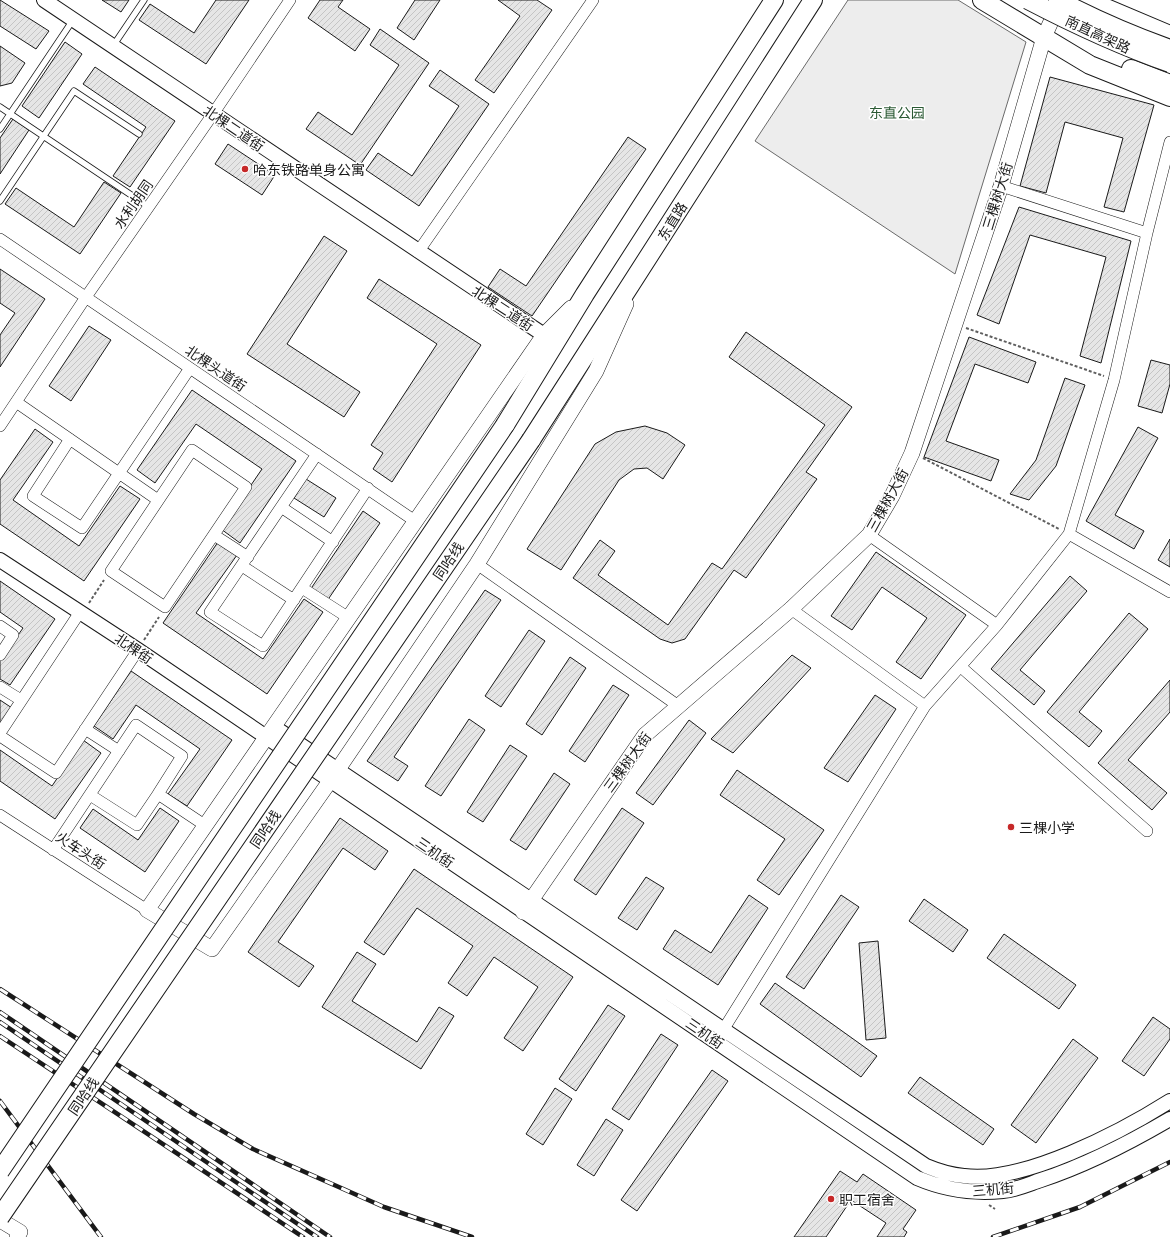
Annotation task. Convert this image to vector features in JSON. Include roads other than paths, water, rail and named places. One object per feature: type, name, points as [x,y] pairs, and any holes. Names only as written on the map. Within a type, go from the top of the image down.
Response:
[{"type":"highway","points":[[585,294],[774,0]]},
{"type":"highway","name":"东直路","points":[[531,440],[813,0]]},
{"type":"highway","points":[[982,0],[1090,65],[1170,98]]},
{"type":"highway","name":"南直高架路","points":[[1028,0],[1074,24],[1132,50],[1170,64]]},
{"type":"highway","name":"南直高架路","points":[[1058,0],[1080,12],[1137,37],[1170,49]]},
{"type":"highway","points":[[1087,0],[1170,35]]},
{"type":"highway","points":[[1097,0],[1143,20],[1170,28]]},
{"type":"highway","points":[[1044,37],[1104,58],[1170,84]]},
{"type":"highway","name":"同哈线","points":[[0,1171],[505,425],[585,294]]},
{"type":"highway","name":"同哈线","points":[[0,1218],[531,440]]},
{"type":"main road","name":"三棵树大街","points":[[523,912],[645,735],[791,609],[869,535],[892,496],[912,453],[1002,186],[1044,37],[1061,0]]},
{"type":"main road","points":[[585,294],[544,335],[147,910],[212,949],[334,775],[477,564],[596,370],[640,272]]},
{"type":"main road","points":[[0,1218],[20,1232],[17,1237]]},
{"type":"street","name":"北棵二道街","points":[[44,0],[544,335]]},
{"type":"street","points":[[418,252],[593,0]]},
{"type":"street","name":"水利胡同","points":[[0,426],[86,297],[213,114],[288,1]]},
{"type":"street","points":[[720,1035],[925,706],[997,625],[1069,534],[1114,380],[1147,233],[1170,142]]},
{"type":"street","points":[[1002,186],[1147,233]]},
{"type":"street","name":"北棵头道街","points":[[0,239],[415,521]]},
{"type":"street","points":[[70,439],[32,496],[82,528],[190,368]]},
{"type":"street","points":[[16,402],[158,500]]},
{"type":"street","points":[[192,450],[246,487],[214,535],[165,607],[111,571],[192,450]]},
{"type":"street","points":[[317,454],[210,612],[263,646],[368,488]]},
{"type":"street","points":[[281,507],[333,542]]},
{"type":"street","points":[[1069,534],[1170,592]]},
{"type":"street","points":[[214,535],[294,600]]},
{"type":"street","points":[[869,535],[997,625]]},
{"type":"street","name":"北棵街","points":[[0,560],[138,650],[271,732]]},
{"type":"street","points":[[477,564],[677,706]]},
{"type":"street","points":[[302,588],[349,618]]},
{"type":"street","points":[[791,609],[925,706]]},
{"type":"street","points":[[0,733],[81,613]]},
{"type":"street","points":[[0,626],[14,635],[0,655]]},
{"type":"street","points":[[0,736],[56,773],[138,650]]},
{"type":"street","points":[[961,666],[1147,831]]},
{"type":"street","points":[[0,687],[21,700]]},
{"type":"street","points":[[53,850],[136,725],[182,756],[137,826],[90,795]]},
{"type":"street","points":[[85,729],[119,751]]},
{"type":"street","name":"三机街","points":[[271,732],[334,775],[523,912],[926,1166],[965,1176],[996,1176],[1031,1168],[1120,1130],[1170,1101]]},
{"type":"street","name":"三机街","points":[[334,775],[531,899],[918,1178],[938,1187],[970,1192],[991,1192],[1005,1191],[1027,1185],[1063,1173],[1098,1158],[1170,1119]]},
{"type":"street","points":[[158,794],[206,826]]},
{"type":"street","name":"火车头街","points":[[0,815],[147,910]]},
{"type":"lane","points":[[113,46],[144,0]]},
{"type":"lane","points":[[0,129],[73,20]]},
{"type":"lane","points":[[0,201],[74,91],[139,134]]},
{"type":"lane","points":[[0,107],[149,207]]},
{"type":"railway","points":[[0,989],[194,1114],[253,1149],[384,1207],[472,1237]]},
{"type":"railway","points":[[0,1012],[330,1237]]},
{"type":"railway","points":[[0,1022],[317,1237]]},
{"type":"railway","points":[[0,1036],[303,1237]]},
{"type":"railway","points":[[0,1101],[101,1237]]},
{"type":"railway","points":[[993,1237],[1080,1207],[1170,1162]]},
{"type":"place","name":"哈东铁路单身公寓","points":[[245,169]]},
{"type":"place","name":"三棵小学","points":[[1011,827]]},
{"type":"place","name":"职工宿舍","points":[[831,1199]]},
{"type":"park label","name":"东直公园","points":[[897,112]]}]
